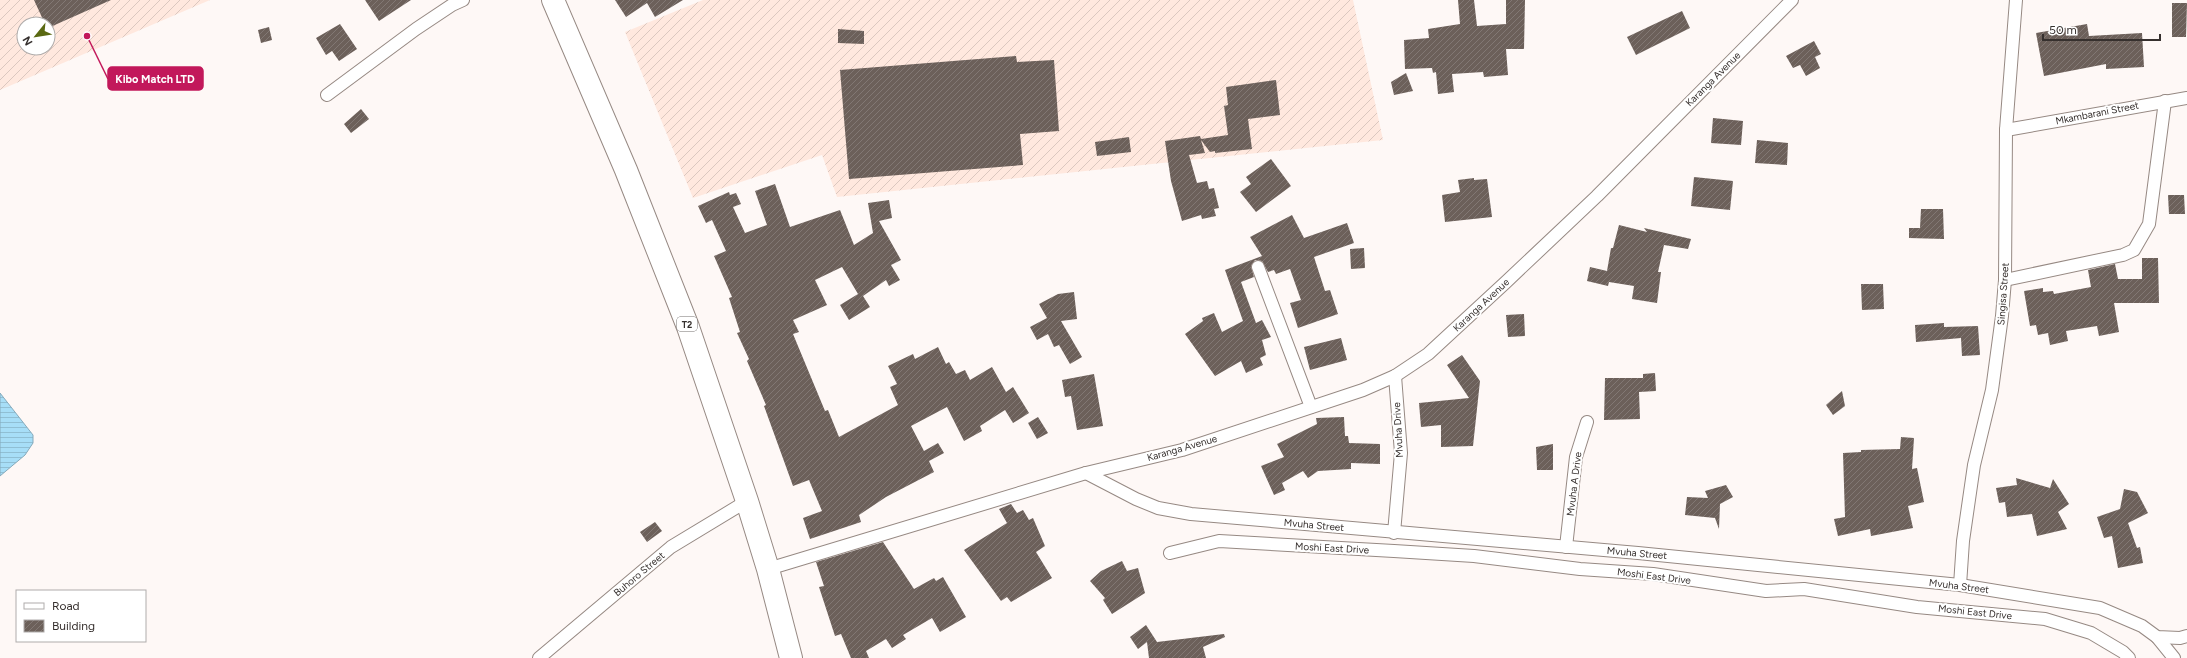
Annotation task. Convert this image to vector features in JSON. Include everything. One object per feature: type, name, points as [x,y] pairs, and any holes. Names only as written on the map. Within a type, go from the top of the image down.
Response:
[{"type":"highway","name":"T2","points":[[553,0],[626,170],[688,327],[747,501],[768,569],[791,658]]},
{"type":"street","points":[[327,96],[416,29],[452,5],[463,0]]},
{"type":"street","name":"Karanga Avenue","points":[[768,569],[1086,473],[1182,450],[1363,390],[1395,376],[1428,354],[1597,196],[1792,0]]},
{"type":"street","name":"Singisa Street","points":[[1960,585],[1963,541],[1974,466],[1992,390],[2005,280],[2006,130],[2016,0]]},
{"type":"street","name":"Mkambarani Street","points":[[2006,130],[2187,98]]},
{"type":"street","points":[[2005,280],[2123,255],[2134,250],[2150,224],[2165,101]]},
{"type":"street","points":[[1258,267],[1311,407]]},
{"type":"street","name":"Mvuha Drive","points":[[1394,533],[1401,453],[1395,376]]},
{"type":"street","name":"Mvuha A Drive","points":[[1566,547],[1576,457],[1587,422]]},
{"type":"street","name":"Mvuha Street","points":[[1086,473],[1136,499],[1158,508],[1191,514],[1566,547],[1960,585],[2100,608],[2142,626],[2157,637],[2174,658]]},
{"type":"street","name":"Buhoro Street","points":[[539,658],[671,547],[747,501]]},
{"type":"street","name":"Moshi East Drive","points":[[1170,553],[1219,542],[1394,551],[1474,556],[1580,569],[1653,574],[1766,591],[1804,589],[1917,607],[2045,619],[2090,633],[2123,652],[2129,658]]},
{"type":"street","points":[[2157,637],[2180,638],[2187,636]]},
{"type":"shaded area","points":[[0,0],[210,0],[0,90]]},
{"type":"shaded area","points":[[703,0],[1353,0],[1383,140],[837,197],[822,155],[693,198],[625,32]]},
{"type":"water","points":[[0,393],[33,435],[33,443],[25,455],[0,476]]},
{"type":"building","points":[[34,0],[111,0],[56,24],[56,16],[41,16]]},
{"type":"building","points":[[365,0],[411,0],[379,21]]},
{"type":"building","points":[[615,0],[683,0],[655,17],[647,3],[626,17]]},
{"type":"building","points":[[1458,0],[1474,0],[1477,26],[1506,24],[1506,0],[1525,0],[1524,49],[1506,49],[1508,75],[1484,77],[1483,72],[1452,74],[1454,92],[1438,94],[1436,72],[1433,73],[1432,68],[1405,69],[1404,40],[1429,38],[1428,29],[1460,24]]},
{"type":"building","points":[[2172,3],[2187,3],[2186,37],[2172,37]]},
{"type":"building","points":[[1682,11],[1690,28],[1636,55],[1627,37]]},
{"type":"building","points":[[340,24],[357,49],[339,61],[332,51],[326,55],[316,38]]},
{"type":"building","points":[[2087,24],[2089,36],[2142,33],[2144,67],[2106,69],[2106,64],[2044,76],[2036,33]]},
{"type":"building","points":[[269,27],[272,40],[261,43],[258,30]]},
{"type":"building","points":[[838,29],[864,31],[864,44],[838,43]]},
{"type":"building","points":[[1814,41],[1821,54],[1815,57],[1820,68],[1806,76],[1800,65],[1793,68],[1786,56]]},
{"type":"building","points":[[1016,56],[1017,62],[1054,60],[1059,131],[1020,134],[1023,165],[849,179],[840,70]]},
{"type":"building","points":[[1406,73],[1413,91],[1394,95],[1391,82]]},
{"type":"building","points":[[1276,80],[1280,115],[1248,119],[1252,149],[1215,153],[1215,151],[1210,152],[1201,140],[1205,153],[1189,155],[1197,183],[1207,181],[1209,189],[1214,188],[1219,208],[1214,209],[1216,216],[1202,219],[1201,215],[1182,221],[1171,181],[1165,141],[1200,136],[1201,139],[1228,135],[1224,106],[1228,105],[1226,87]]},
{"type":"building","points":[[361,109],[369,119],[351,133],[344,124]]},
{"type":"building","points":[[1713,118],[1743,121],[1741,145],[1711,143]]},
{"type":"building","points":[[1129,137],[1131,152],[1097,156],[1095,142]]},
{"type":"building","points":[[1757,140],[1788,143],[1787,165],[1755,163]]},
{"type":"building","points":[[1271,159],[1291,186],[1256,212],[1240,192],[1251,184],[1246,177]]},
{"type":"building","points":[[1694,177],[1733,181],[1730,210],[1691,206]]},
{"type":"building","points":[[1474,178],[1474,180],[1487,179],[1492,217],[1445,222],[1442,195],[1460,192],[1458,180]]},
{"type":"building","points":[[775,184],[790,227],[840,210],[854,245],[873,233],[868,203],[889,200],[892,218],[879,221],[901,260],[891,265],[900,280],[889,286],[886,280],[863,296],[870,307],[849,320],[840,305],[858,294],[842,267],[815,280],[827,305],[793,320],[799,332],[793,334],[825,411],[828,410],[839,437],[898,405],[890,387],[897,384],[888,366],[913,354],[915,359],[938,347],[946,364],[949,362],[956,374],[965,370],[970,380],[992,367],[1006,392],[1013,387],[1029,413],[1013,423],[1005,410],[980,426],[982,431],[964,441],[947,407],[911,426],[924,451],[938,443],[944,453],[929,461],[934,472],[886,497],[859,515],[861,522],[810,539],[803,518],[822,511],[809,480],[793,486],[764,406],[766,405],[747,361],[749,359],[737,333],[740,332],[729,298],[732,297],[714,256],[726,251],[712,220],[706,223],[698,206],[729,192],[730,195],[736,193],[741,204],[733,207],[745,233],[767,225],[755,191]]},
{"type":"building","points":[[2168,195],[2184,195],[2185,214],[2169,214]]},
{"type":"building","points":[[1921,209],[1943,209],[1944,239],[1909,238],[1909,228],[1920,228]]},
{"type":"building","points":[[1292,215],[1304,238],[1347,223],[1354,243],[1314,257],[1325,291],[1330,290],[1338,314],[1298,328],[1290,303],[1301,300],[1290,269],[1276,274],[1274,270],[1268,272],[1262,261],[1255,260],[1251,266],[1254,277],[1241,282],[1256,323],[1262,320],[1271,337],[1262,340],[1266,355],[1260,358],[1263,365],[1246,373],[1241,361],[1215,376],[1185,334],[1203,321],[1202,318],[1214,313],[1222,332],[1243,321],[1225,270],[1262,256],[1250,237]]},
{"type":"building","points":[[1619,225],[1647,232],[1644,228],[1691,239],[1688,249],[1664,245],[1658,272],[1661,272],[1657,303],[1632,299],[1634,286],[1609,282],[1608,286],[1587,281],[1590,267],[1607,271],[1611,248],[1613,248]]},
{"type":"building","points":[[1364,248],[1365,268],[1351,269],[1350,249]]},
{"type":"building","points":[[2142,258],[2158,258],[2159,303],[2114,303],[2119,332],[2099,336],[2097,326],[2066,331],[2068,341],[2050,345],[2048,333],[2038,335],[2036,325],[2030,326],[2024,291],[2043,288],[2043,292],[2053,291],[2054,294],[2091,287],[2088,270],[2115,264],[2118,279],[2142,279]]},
{"type":"building","points":[[1861,284],[1883,284],[1884,309],[1862,310]]},
{"type":"building","points":[[1074,292],[1077,319],[1061,321],[1082,357],[1070,364],[1059,345],[1054,347],[1048,334],[1037,340],[1030,327],[1047,318],[1039,304],[1058,294]]},
{"type":"building","points":[[1524,314],[1525,336],[1508,337],[1506,315]]},
{"type":"building","points":[[1944,323],[1944,327],[1978,326],[1980,355],[1962,356],[1961,338],[1916,342],[1915,325]]},
{"type":"building","points":[[1341,338],[1347,360],[1310,370],[1304,347]]},
{"type":"building","points":[[1462,355],[1480,381],[1473,446],[1441,447],[1441,425],[1421,427],[1419,403],[1469,398],[1447,365]]},
{"type":"building","points":[[1655,373],[1656,391],[1639,392],[1640,419],[1604,420],[1605,378],[1643,378],[1643,374]]},
{"type":"building","points":[[1094,374],[1103,426],[1077,430],[1071,396],[1065,397],[1062,380]]},
{"type":"building","points":[[1842,391],[1845,406],[1833,415],[1826,405]]},
{"type":"building","points":[[1038,417],[1048,433],[1037,439],[1028,423]]},
{"type":"building","points":[[1344,417],[1345,436],[1348,436],[1349,443],[1380,444],[1380,464],[1351,463],[1351,469],[1318,471],[1308,478],[1303,471],[1282,483],[1285,490],[1274,495],[1261,466],[1284,457],[1277,444],[1317,424],[1316,418]]},
{"type":"building","points":[[1901,437],[1914,438],[1912,469],[1917,468],[1924,502],[1908,506],[1913,528],[1871,536],[1870,529],[1838,536],[1834,519],[1845,517],[1843,453],[1861,452],[1861,450],[1900,449]]},
{"type":"building","points":[[1553,444],[1553,470],[1537,470],[1536,447]]},
{"type":"building","points":[[2016,478],[2050,488],[2053,479],[2069,504],[2058,512],[2067,529],[2037,536],[2032,514],[2007,517],[2005,502],[1999,503],[1996,488],[2017,485]]},
{"type":"building","points":[[1726,485],[1733,497],[1720,504],[1719,529],[1715,518],[1685,515],[1687,497],[1708,498],[1705,491]]},
{"type":"building","points":[[2124,489],[2137,492],[2148,513],[2128,523],[2137,548],[2140,547],[2143,563],[2118,568],[2112,536],[2104,538],[2097,517],[2120,509]]},
{"type":"building","points":[[1011,504],[1017,513],[1023,510],[1029,520],[1033,518],[1045,546],[1036,552],[1052,578],[1011,602],[1007,597],[1001,601],[964,550],[1007,523],[999,509]]},
{"type":"building","points":[[655,522],[662,531],[647,542],[640,532]]},
{"type":"building","points":[[883,542],[914,589],[934,578],[936,581],[943,577],[966,617],[940,632],[932,618],[903,635],[906,639],[892,648],[886,639],[866,651],[869,658],[851,658],[841,634],[835,636],[819,587],[824,586],[816,562]]},
{"type":"building","points":[[1122,561],[1127,571],[1138,568],[1145,593],[1112,614],[1103,600],[1105,598],[1090,581],[1101,571]]},
{"type":"building","points":[[1146,625],[1157,642],[1224,634],[1225,637],[1203,647],[1206,658],[1149,658],[1147,642],[1138,649],[1130,637]]},
{"type":"place","name":"Kibo Match LTD","points":[[87,36]]}]
